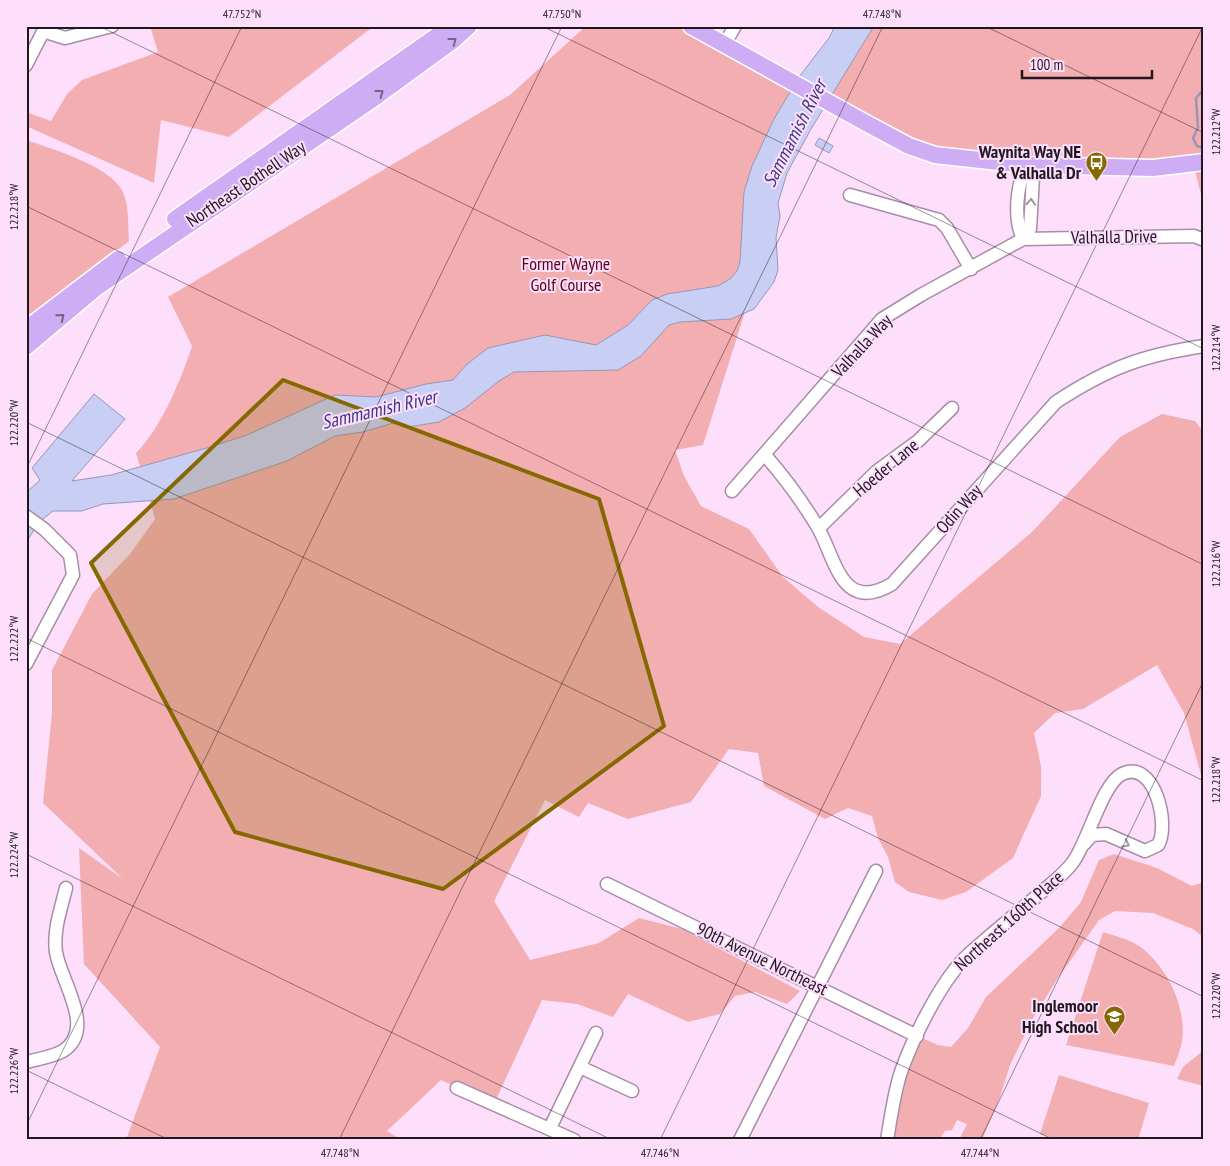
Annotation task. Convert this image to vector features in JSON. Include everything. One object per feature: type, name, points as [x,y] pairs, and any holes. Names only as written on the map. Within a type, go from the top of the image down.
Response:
[{"type":"main road","name":"Northeast Bothell Way","points":[[26,329],[91,277],[451,26]]},
{"type":"main road","name":"Northeast Bothell Way","points":[[26,347],[96,288],[417,67],[470,26]]},
{"type":"main road","points":[[691,26],[858,120],[909,146],[935,155],[1026,165],[1153,168],[1204,162]]},
{"type":"main road","points":[[308,142],[314,133],[351,106],[349,97]]},
{"type":"street","points":[[26,65],[45,28],[65,38],[112,26]]},
{"type":"street","points":[[724,46],[735,26]]},
{"type":"street","points":[[1023,239],[1017,228],[1020,179],[1026,165]]},
{"type":"street","points":[[850,195],[939,220],[971,269]]},
{"type":"street","name":"Valhalla Drive","points":[[1023,239],[1194,236],[1204,240]]},
{"type":"street","name":"Valhalla Way","points":[[732,491],[882,319],[921,295],[1023,239]]},
{"type":"street","name":"Odin Way","points":[[765,455],[786,479],[819,528],[834,567],[844,580],[859,592],[876,593],[892,584],[1056,402],[1088,380],[1118,367],[1159,353],[1204,346]]},
{"type":"street","name":"Hoeder Lane","points":[[819,528],[877,471],[918,442],[952,408]]},
{"type":"street","points":[[26,516],[44,529],[70,555],[73,574],[26,664]]},
{"type":"street","name":"Northeast 160th Place","points":[[886,1140],[901,1071],[950,974],[966,957],[1066,871],[1092,835],[1102,834],[1145,851],[1154,849],[1158,845],[1164,828],[1154,790],[1147,778],[1135,772],[1129,772],[1112,781],[1084,844]]},
{"type":"street","points":[[740,1140],[876,872]]},
{"type":"street","name":"90th Avenue Northeast","points":[[607,884],[917,1036]]},
{"type":"street","points":[[26,1062],[63,1050],[71,1041],[76,1028],[77,1010],[58,964],[56,950],[56,934],[66,888]]},
{"type":"street","points":[[550,1128],[596,1033]]},
{"type":"street","points":[[580,1067],[632,1091]]},
{"type":"street","points":[[457,1088],[574,1140]]},
{"type":"highlighted area","points":[[283,380],[599,499],[664,726],[443,889],[235,832],[91,563]]},
{"type":"green space","points":[[150,26],[374,26],[229,137],[161,120],[154,183],[26,126],[26,112],[51,121],[67,94],[82,80],[158,52]]},
{"type":"green space","name":"Former Wayne Golf Course","points":[[586,26],[681,26],[812,91],[791,137],[755,280],[703,445],[675,450],[684,476],[701,506],[749,529],[783,577],[818,607],[864,637],[900,644],[1033,531],[1120,437],[1162,414],[1195,421],[1204,433],[1204,786],[1184,713],[1157,665],[1083,709],[1055,713],[1034,733],[1041,766],[1041,796],[1013,858],[966,892],[942,900],[909,892],[895,882],[888,857],[878,838],[872,816],[848,808],[825,819],[764,786],[758,753],[729,749],[691,802],[628,819],[588,803],[579,817],[545,800],[494,901],[530,960],[599,943],[639,918],[682,929],[800,991],[787,1004],[755,992],[735,996],[720,1014],[688,1022],[628,994],[613,1017],[577,1004],[542,1000],[494,1104],[441,1080],[387,1131],[401,1140],[126,1140],[160,1047],[84,964],[79,848],[123,879],[43,803],[52,713],[52,670],[92,594],[130,554],[155,519],[136,453],[162,417],[176,388],[192,346],[168,297],[510,95]]},
{"type":"green space","points":[[850,26],[1204,26],[1204,206],[1193,163],[935,155],[814,92]]},
{"type":"green space","points":[[26,140],[94,166],[116,183],[123,192],[126,203],[129,241],[26,324]]},
{"type":"green space","points":[[1114,854],[1157,868],[1192,886],[1204,882],[1204,938],[1193,929],[1153,913],[1115,911],[1099,920],[1056,981],[1032,1020],[1010,1065],[999,1100],[982,1140],[959,1140],[967,1124],[957,1120],[952,1130],[945,1131],[939,1140],[887,1140],[917,1036],[938,1045],[951,1047],[968,1028],[986,997],[1059,928],[1081,902],[1099,860]]},
{"type":"green space","points":[[1103,932],[1135,944],[1149,954],[1158,964],[1173,988],[1178,1001],[1183,1028],[1179,1054],[1174,1066],[1066,1045]]},
{"type":"green space","points":[[1204,1050],[1204,1086],[1177,1079],[1183,1067]]},
{"type":"green space","points":[[1059,1075],[1149,1103],[1138,1140],[1058,1140],[1040,1134]]},
{"type":"water","name":"Sammamish River","points":[[835,26],[874,26],[811,129],[787,173],[778,203],[780,216],[776,238],[778,270],[774,282],[754,309],[731,319],[680,322],[669,325],[641,356],[618,370],[514,372],[499,381],[465,408],[439,422],[408,427],[393,423],[363,432],[335,436],[287,461],[174,499],[103,504],[82,511],[53,511],[38,523],[26,543],[26,493],[40,480],[32,468],[94,394],[125,419],[72,481],[111,475],[247,435],[335,395],[376,397],[426,384],[453,380],[466,365],[488,348],[545,335],[596,345],[628,325],[652,300],[667,294],[718,286],[730,279],[737,271],[740,262],[744,192],[752,166],[774,119],[799,77],[829,38]]},
{"type":"water","points":[[819,138],[833,146],[829,153],[815,145]]},
{"type":"waterway","points":[[1202,26],[1204,30]]},
{"type":"waterway","points":[[1204,89],[1196,98],[1198,128],[1193,138],[1197,146],[1204,148]]},
{"type":"place","name":"Waynita Way NE & Valhalla Dr","points":[[1097,181]]},
{"type":"place","name":"Inglemoor High School","points":[[1114,1035]]}]
